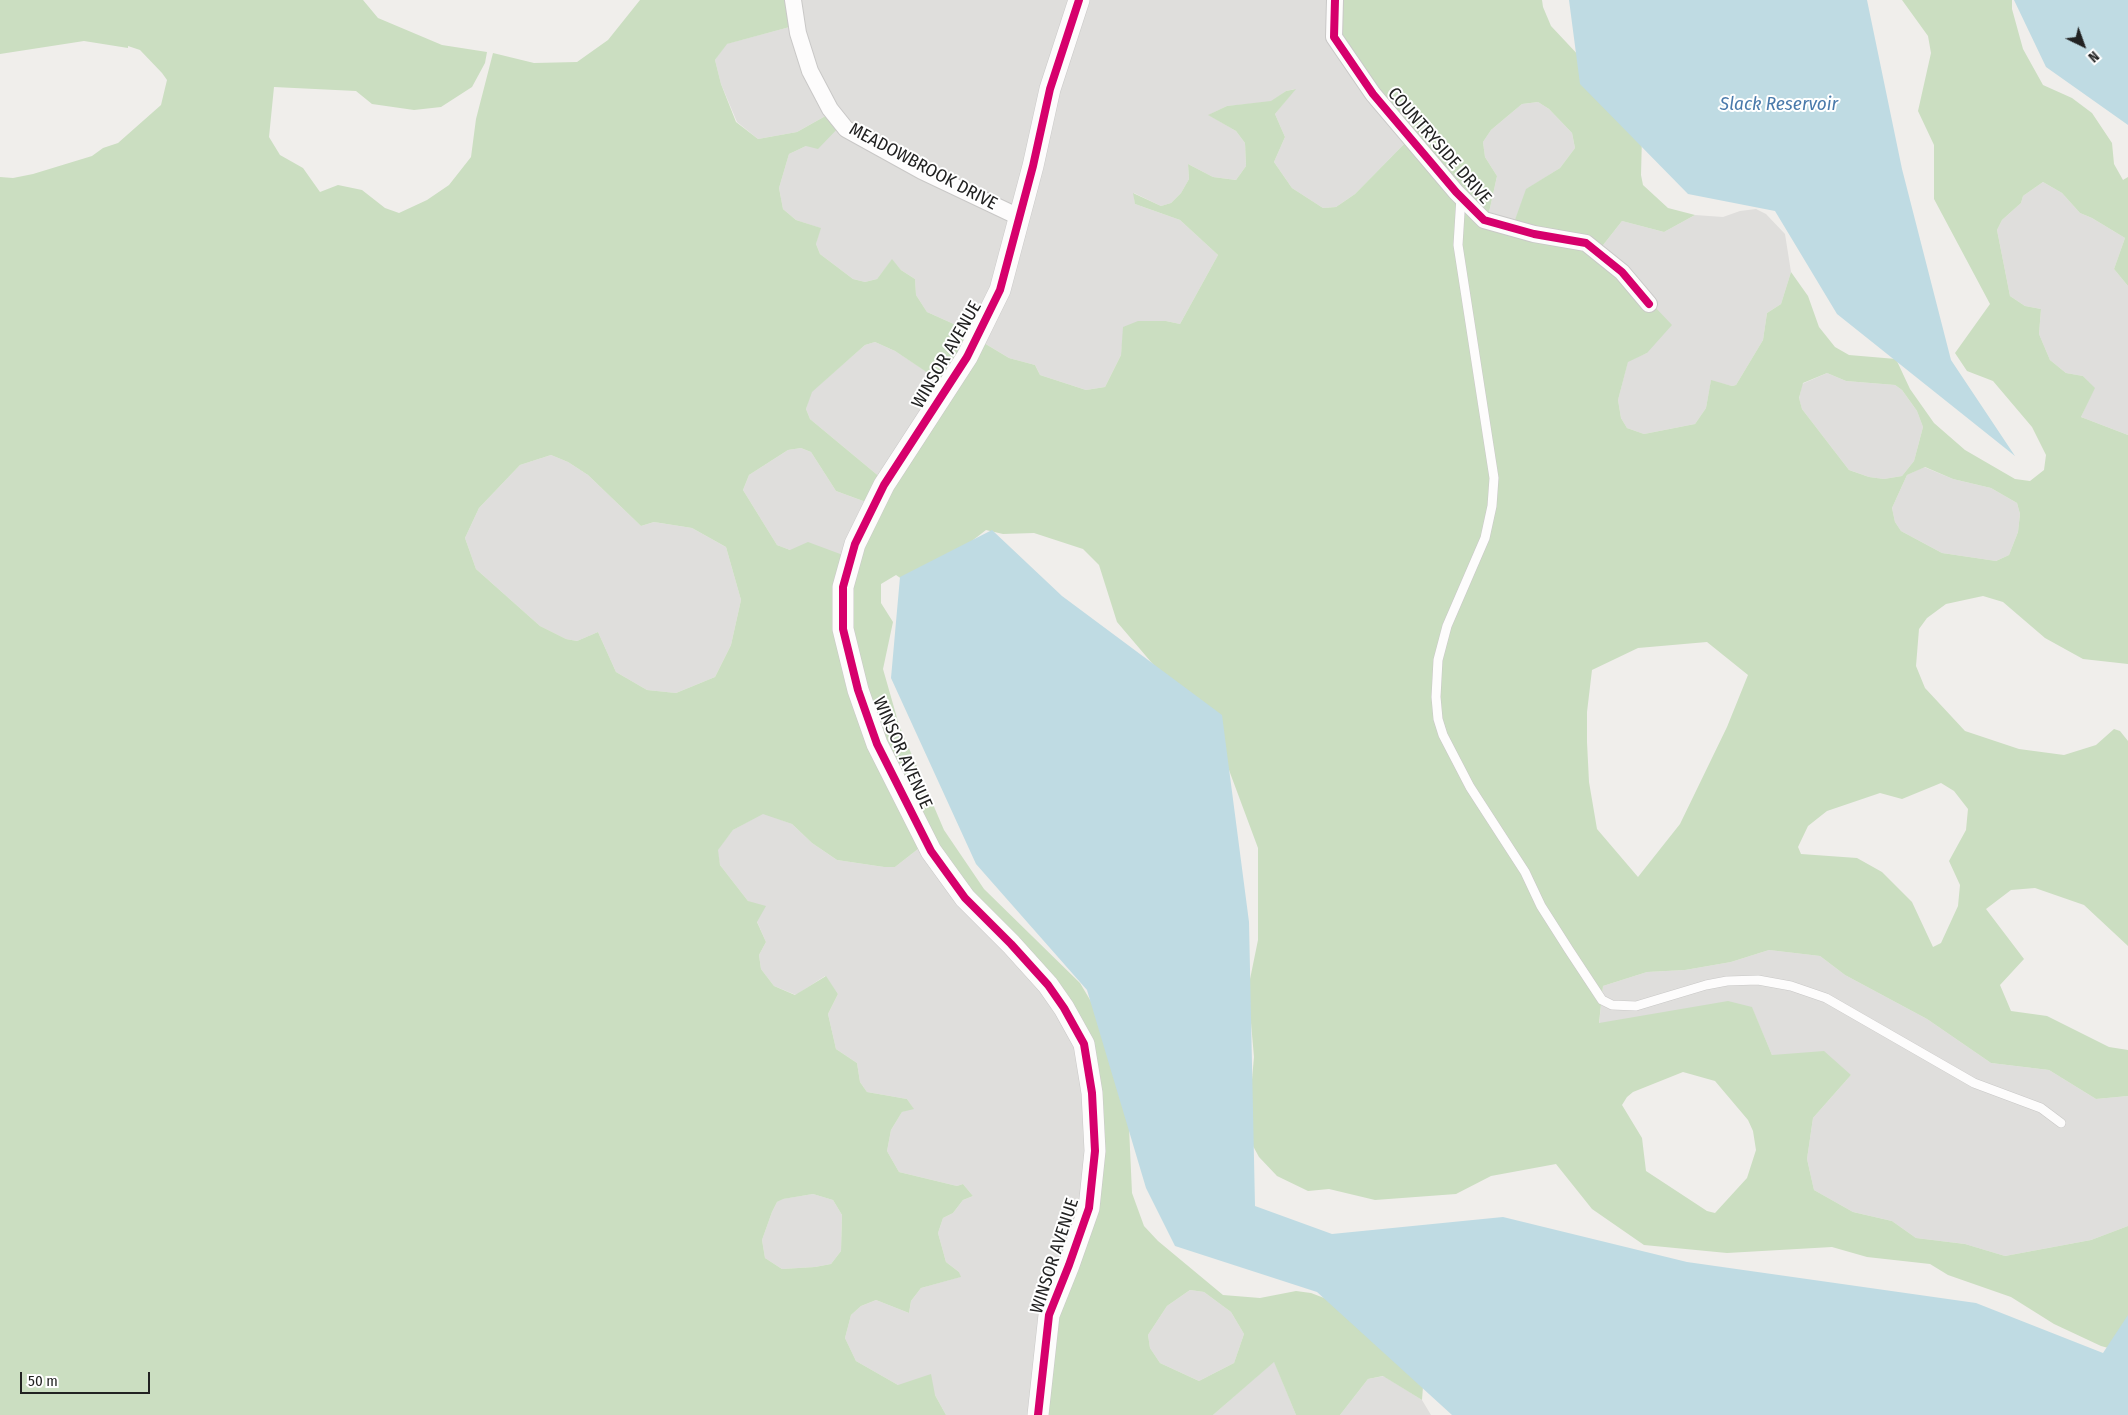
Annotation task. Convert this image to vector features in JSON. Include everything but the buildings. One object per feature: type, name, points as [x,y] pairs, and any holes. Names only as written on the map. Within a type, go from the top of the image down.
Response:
[{"type":"street","name":"MEADOWBROOK DRIVE","points":[[793,0],[798,34],[810,71],[830,109],[846,129],[922,171],[1019,217]]},
{"type":"street","name":"WINSOR AVENUE","points":[[1038,1415],[1049,1315],[1069,1266],[1090,1198],[1095,1152],[1092,1093],[1084,1044],[1064,1008],[1048,985],[1011,944],[965,898],[931,850],[878,744],[858,690],[843,629],[843,587],[855,544],[884,485],[967,357],[1000,290],[1033,166],[1050,89],[1078,0]]},
{"type":"street","name":"COUNTRYSIDE DRIVE","points":[[1335,0],[1334,37],[1373,94],[1461,197],[1484,220],[1534,234],[1586,242],[1622,272],[1649,304]]},
{"type":"lane","points":[[1461,197],[1458,245],[1494,478],[1492,506],[1484,538],[1446,626],[1440,652],[1436,697],[1438,719],[1443,735],[1470,787],[1526,872],[1541,906],[1569,950],[1602,1000],[1612,1005],[1636,1006],[1706,985],[1750,980],[1791,986],[1826,998],[1974,1083],[2041,1108],[2061,1123]]},
{"type":"shaded area","points":[[795,0],[1338,0],[1409,139],[1355,194],[1336,207],[1323,208],[1292,188],[1274,162],[1285,137],[1275,114],[1295,89],[1286,91],[1271,102],[1227,106],[1209,115],[1236,131],[1245,143],[1246,166],[1236,180],[1213,177],[1188,164],[1189,179],[1181,193],[1171,203],[1161,206],[1134,193],[1135,204],[1180,220],[1218,255],[1180,324],[1166,321],[1124,327],[1121,355],[1105,387],[1086,390],[1040,375],[1035,365],[1009,358],[984,343],[976,334],[927,312],[916,295],[915,279],[901,270],[892,260],[877,279],[865,282],[853,279],[820,254],[816,244],[820,228],[796,220],[783,209],[779,188],[789,154],[806,146],[829,114],[797,132],[758,139],[737,122],[721,84],[715,60],[726,44],[797,25]]},
{"type":"shaded area","points":[[1538,102],[1549,109],[1572,133],[1575,148],[1560,168],[1527,189],[1512,228],[1488,217],[1497,176],[1485,157],[1483,142],[1491,130],[1522,104]]},
{"type":"shaded area","points":[[2043,182],[2062,193],[2080,213],[2125,238],[2114,269],[2128,286],[2128,435],[2081,417],[2094,388],[2083,376],[2066,373],[2050,360],[2039,334],[2041,309],[2025,306],[2010,296],[1997,230],[2002,220],[2021,203],[2023,196]]},
{"type":"shaded area","points":[[1756,209],[1766,214],[1785,234],[1791,272],[1781,304],[1767,313],[1763,340],[1736,385],[1732,386],[1711,381],[1706,408],[1695,424],[1644,434],[1627,428],[1621,418],[1618,400],[1628,361],[1647,353],[1615,267],[1600,249],[1622,221],[1664,232],[1695,215],[1723,217],[1740,211]]},
{"type":"shaded area","points":[[875,342],[895,351],[949,386],[887,483],[810,419],[806,409],[811,392],[865,345]]},
{"type":"shaded area","points":[[1827,373],[1846,381],[1895,385],[1902,390],[1917,411],[1923,427],[1914,461],[1902,476],[1884,479],[1869,477],[1849,470],[1802,409],[1799,399],[1802,384]]},
{"type":"shaded area","points":[[801,448],[811,452],[836,491],[874,505],[851,558],[790,550],[777,545],[743,490],[749,475],[788,450]]},
{"type":"shaded area","points":[[551,455],[568,462],[588,475],[641,526],[654,522],[692,528],[726,547],[741,600],[731,645],[715,677],[676,693],[647,690],[616,672],[598,632],[577,641],[566,639],[540,626],[476,569],[465,538],[479,508],[520,465]]},
{"type":"shaded area","points":[[1924,467],[1953,479],[1991,488],[2017,503],[2020,514],[2018,532],[2009,555],[1996,561],[1942,553],[1901,531],[1895,522],[1892,508],[1907,475]]},
{"type":"shaded area","points":[[763,813],[792,824],[812,843],[837,860],[895,867],[927,842],[1085,1045],[1098,1147],[1039,1415],[946,1415],[935,1395],[898,1385],[856,1361],[845,1338],[851,1315],[861,1306],[876,1300],[909,1313],[911,1301],[921,1288],[960,1277],[959,1272],[946,1262],[938,1233],[943,1218],[953,1213],[963,1200],[973,1196],[963,1184],[957,1186],[899,1172],[887,1151],[891,1130],[902,1112],[913,1108],[907,1099],[867,1092],[860,1082],[857,1063],[836,1049],[828,1014],[838,994],[825,976],[796,995],[774,986],[761,969],[759,955],[766,942],[748,901],[720,865],[717,850],[733,830]]},
{"type":"shaded area","points":[[1769,950],[1820,956],[1845,975],[1927,1019],[1991,1063],[2049,1070],[2096,1099],[2128,1096],[2128,1226],[2091,1240],[2005,1256],[1965,1244],[1916,1238],[1892,1221],[1853,1212],[1814,1190],[1807,1159],[1813,1118],[1851,1075],[1772,1055],[1752,1008],[1638,1018],[1599,1024],[1603,986],[1647,972],[1685,970],[1731,962]]},
{"type":"shaded area","points":[[813,1194],[833,1200],[842,1215],[841,1251],[831,1264],[782,1269],[765,1258],[762,1240],[772,1212],[777,1202],[782,1199]]},
{"type":"shaded area","points":[[1190,1290],[1204,1292],[1231,1312],[1244,1334],[1234,1363],[1199,1381],[1160,1363],[1150,1348],[1148,1335],[1167,1306]]},
{"type":"shaded area","points":[[1274,1361],[1296,1415],[1213,1415]]},
{"type":"shaded area","points":[[1384,1376],[1422,1400],[1431,1415],[1340,1415],[1368,1379]]},
{"type":"green space","points":[[0,0],[363,0],[378,18],[442,45],[487,52],[485,63],[472,87],[441,107],[414,110],[372,104],[356,91],[274,87],[269,137],[280,155],[303,168],[320,192],[338,185],[362,190],[385,208],[399,213],[427,200],[449,185],[471,157],[476,119],[493,53],[534,63],[577,62],[608,40],[640,0],[795,0],[797,25],[727,44],[715,60],[721,84],[736,122],[758,139],[797,132],[829,114],[842,124],[818,149],[806,146],[789,154],[779,188],[783,209],[796,220],[821,228],[816,244],[820,254],[853,279],[865,282],[877,279],[892,259],[901,270],[915,279],[916,295],[927,312],[976,334],[984,343],[1009,358],[1035,365],[1040,375],[1086,390],[1105,387],[1121,355],[1123,327],[1138,321],[1166,321],[1180,324],[1218,255],[1180,220],[1135,204],[1133,193],[1161,206],[1171,203],[1181,193],[1189,179],[1188,164],[1213,177],[1236,180],[1246,166],[1245,143],[1236,131],[1208,115],[1227,106],[1271,101],[1286,91],[1296,89],[1275,114],[1285,137],[1274,162],[1292,188],[1323,208],[1336,207],[1355,194],[1409,139],[1342,48],[1338,0],[1542,0],[1551,26],[1597,75],[1642,136],[1641,175],[1643,185],[1668,208],[1695,215],[1664,232],[1622,221],[1600,249],[1672,325],[1647,353],[1628,362],[1618,400],[1621,418],[1627,428],[1644,434],[1695,424],[1706,408],[1711,380],[1732,386],[1736,385],[1763,340],[1767,313],[1781,304],[1791,272],[1808,296],[1819,327],[1835,347],[1849,355],[1896,359],[1910,389],[1934,423],[1965,450],[2015,479],[2030,481],[2044,470],[2046,455],[2032,427],[1993,381],[1967,371],[1955,353],[1990,304],[1934,199],[1934,145],[1918,111],[1931,53],[1928,36],[1902,0],[2012,0],[2012,9],[2023,49],[2043,85],[2072,98],[2092,113],[2112,143],[2114,164],[2123,180],[2128,177],[2128,286],[2114,269],[2125,238],[2080,213],[2062,193],[2043,182],[2023,196],[2021,203],[2002,220],[1997,230],[2010,296],[2025,306],[2041,309],[2039,334],[2050,360],[2066,373],[2083,376],[2095,388],[2081,417],[2128,435],[2128,664],[2083,659],[2045,638],[2003,602],[1983,596],[1946,604],[1927,618],[1919,629],[1916,666],[1925,688],[1965,731],[2019,749],[2064,755],[2096,745],[2114,729],[2120,731],[2128,741],[2128,946],[2084,905],[2035,888],[2011,890],[1986,909],[2024,959],[2000,985],[2011,1011],[2047,1016],[2109,1047],[2128,1050],[2128,1096],[2096,1099],[2049,1070],[1991,1063],[1927,1019],[1845,975],[1820,956],[1769,950],[1731,962],[1685,970],[1647,972],[1603,986],[1599,1023],[1728,1001],[1752,1007],[1772,1055],[1824,1051],[1851,1075],[1813,1118],[1807,1159],[1814,1190],[1853,1212],[1892,1221],[1916,1238],[1965,1244],[2005,1256],[2091,1240],[2128,1226],[2128,1335],[2112,1349],[2101,1346],[2054,1324],[2011,1297],[1948,1275],[1930,1264],[1867,1257],[1832,1247],[1727,1253],[1644,1245],[1592,1209],[1556,1164],[1491,1176],[1456,1194],[1375,1200],[1329,1189],[1308,1191],[1277,1176],[1259,1157],[1247,1135],[1254,1057],[1248,989],[1258,940],[1258,848],[1226,762],[1191,709],[1117,622],[1099,565],[1083,549],[1034,533],[1003,534],[986,530],[968,544],[925,595],[896,575],[881,584],[881,603],[893,622],[883,669],[899,725],[944,830],[984,889],[1080,983],[1102,1020],[1128,1105],[1132,1193],[1144,1226],[1158,1241],[1223,1295],[1260,1298],[1296,1291],[1311,1293],[1366,1314],[1424,1373],[1422,1400],[1383,1376],[1368,1379],[1340,1415],[1296,1415],[1274,1362],[1213,1415],[1039,1415],[1050,1319],[1091,1209],[1085,1045],[927,842],[895,867],[837,860],[812,843],[792,824],[763,814],[733,830],[718,850],[720,865],[748,901],[766,906],[757,922],[766,942],[759,955],[761,969],[774,986],[795,995],[826,976],[838,994],[828,1014],[836,1049],[857,1063],[860,1082],[867,1092],[907,1099],[914,1109],[902,1112],[891,1130],[887,1151],[899,1172],[957,1186],[963,1184],[973,1196],[963,1200],[953,1213],[943,1218],[938,1233],[946,1262],[959,1272],[961,1277],[921,1288],[911,1301],[909,1313],[876,1300],[861,1306],[851,1315],[845,1338],[856,1361],[898,1385],[931,1374],[935,1395],[946,1415],[0,1415],[0,177],[13,178],[33,174],[92,156],[103,148],[118,143],[161,105],[167,80],[140,50],[128,46],[128,48],[84,41],[0,54]],"holes":[[[1538,102],[1549,109],[1572,133],[1575,148],[1560,168],[1526,189],[1512,228],[1488,217],[1497,176],[1485,157],[1483,142],[1491,130],[1522,104]],[[875,342],[895,351],[949,387],[887,483],[810,419],[806,409],[812,392],[865,345]],[[1827,373],[1846,381],[1895,385],[1902,390],[1917,411],[1923,427],[1914,461],[1902,476],[1884,479],[1869,477],[1849,470],[1802,409],[1799,398],[1803,383]],[[801,448],[811,452],[836,491],[874,505],[851,558],[808,542],[790,550],[777,545],[743,490],[749,475],[788,450]],[[551,455],[568,462],[588,475],[641,526],[654,522],[692,528],[726,547],[741,600],[731,645],[715,677],[676,693],[647,690],[616,672],[598,632],[577,641],[566,639],[540,626],[476,569],[465,538],[479,508],[520,465]],[[1925,467],[1953,479],[1991,488],[2017,503],[2020,514],[2018,532],[2009,555],[1996,561],[1942,553],[1901,531],[1895,522],[1892,508],[1907,475]],[[1707,642],[1748,675],[1727,727],[1680,824],[1638,877],[1597,829],[1589,782],[1587,742],[1587,712],[1592,670],[1638,648]],[[1941,783],[1954,791],[1968,809],[1966,830],[1949,861],[1960,885],[1958,906],[1941,943],[1933,947],[1912,902],[1882,872],[1857,858],[1801,854],[1798,847],[1808,826],[1827,811],[1880,793],[1902,799]],[[1683,1072],[1715,1081],[1748,1120],[1753,1131],[1756,1150],[1747,1178],[1715,1213],[1707,1211],[1646,1171],[1642,1138],[1622,1105],[1633,1092]],[[813,1194],[833,1200],[842,1215],[841,1251],[831,1264],[782,1269],[765,1258],[762,1240],[777,1202],[783,1199]],[[1190,1290],[1204,1292],[1231,1312],[1244,1334],[1234,1363],[1199,1381],[1160,1363],[1150,1348],[1148,1335],[1167,1306]]]},
{"type":"water","name":"Slack Reservoir","points":[[1569,0],[1867,0],[1902,169],[1951,360],[2015,456],[1837,314],[1775,211],[1688,194],[1580,84]]},
{"type":"water","points":[[2014,0],[2128,0],[2128,125],[2046,67]]},
{"type":"water","points":[[992,530],[1062,596],[1222,715],[1249,922],[1255,1206],[1332,1234],[1503,1217],[1687,1262],[1976,1303],[2103,1353],[2128,1315],[2128,1415],[1452,1415],[1317,1292],[1175,1246],[1146,1188],[1087,990],[976,864],[891,678],[900,577]]},
{"type":"cycle path","points":[[1038,1415],[1049,1315],[1089,1208],[1095,1151],[1092,1093],[1084,1044],[1064,1008],[1048,985],[1011,944],[965,898],[931,851],[877,744],[858,690],[843,629],[843,587],[855,544],[884,485],[967,357],[1000,290],[1033,166],[1050,89],[1079,0]]},
{"type":"cycle path","points":[[1335,0],[1334,37],[1373,94],[1456,192],[1484,220],[1534,234],[1586,243],[1622,272],[1649,304]]}]
